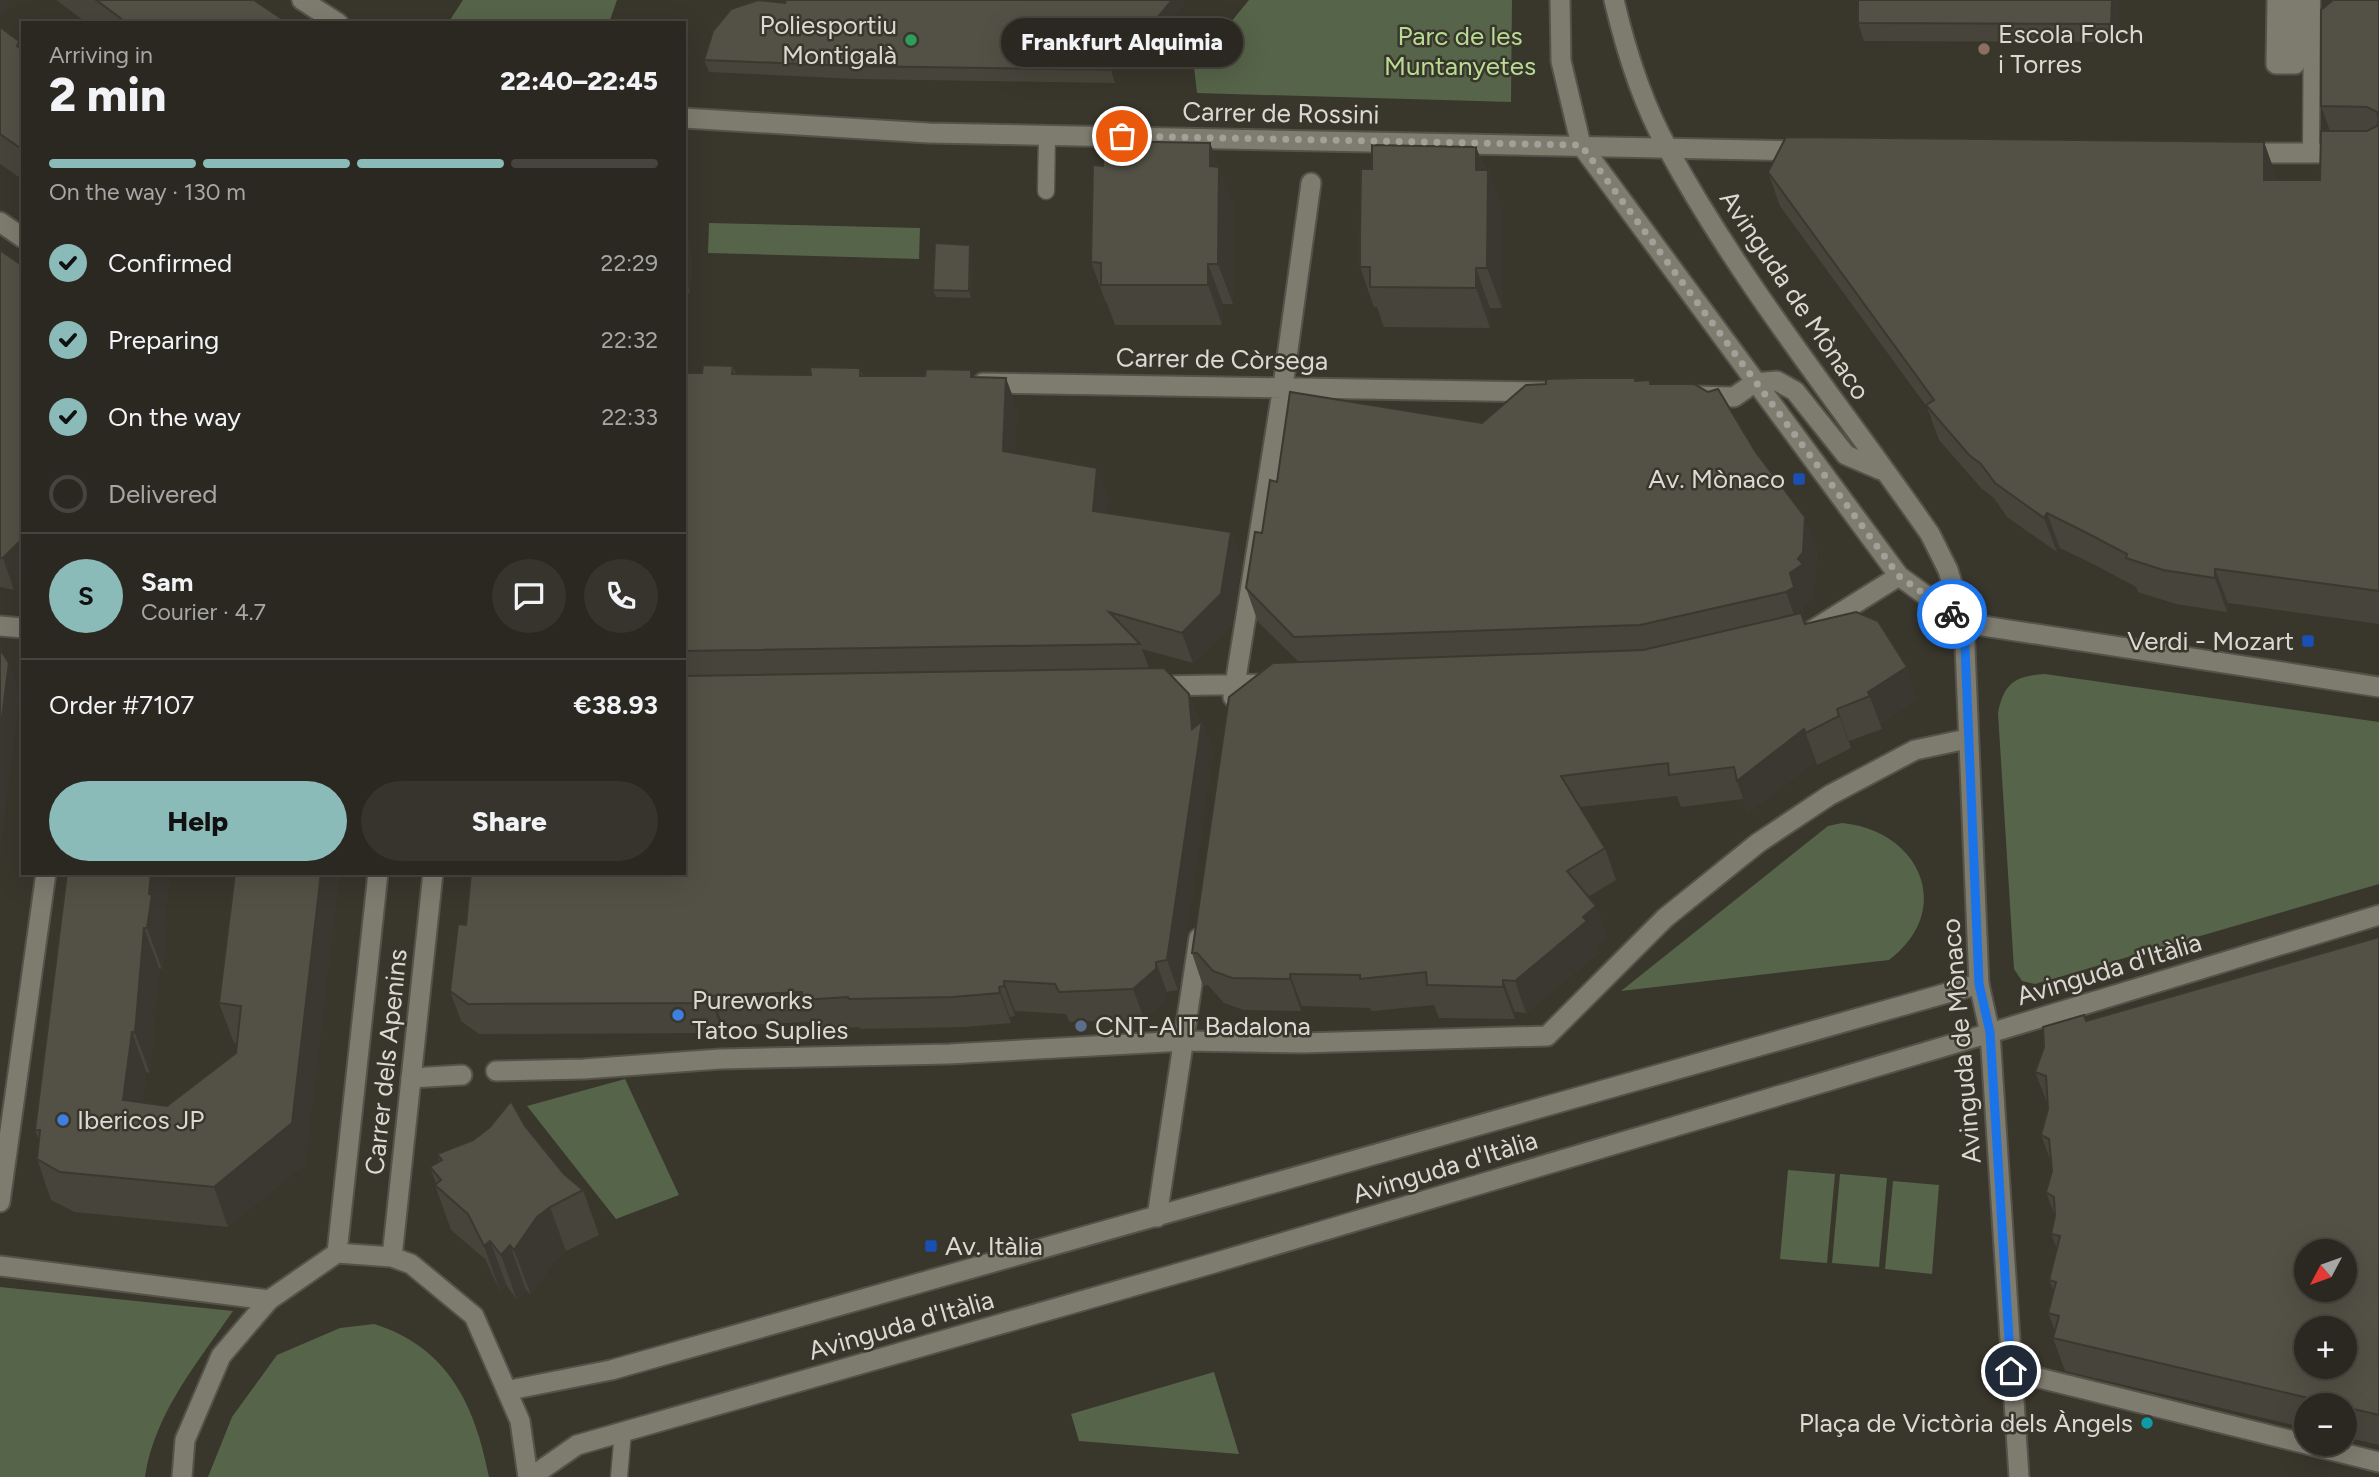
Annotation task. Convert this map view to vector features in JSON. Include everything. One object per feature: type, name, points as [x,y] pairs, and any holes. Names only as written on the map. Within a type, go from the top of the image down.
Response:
[{"type":"street","points":[[302,0],[335,21]]},
{"type":"street","points":[[1560,0],[1561,61],[1581,145],[1899,576],[1964,623],[2379,687]]},
{"type":"street","name":"Avinguda de Mònaco","points":[[1614,0],[1628,55],[1667,148],[1734,257],[1882,470],[1930,534],[1948,570],[1964,623],[1979,984],[1990,1032],[2019,1477]]},
{"type":"street","points":[[2277,0],[2276,64],[2295,64],[2295,0]]},
{"type":"street","name":"Carrer de Rossini","points":[[686,118],[929,133],[1816,152]]},
{"type":"street","points":[[2229,152],[2379,153]]},
{"type":"street","points":[[1231,715],[1283,386],[1311,183]]},
{"type":"street","points":[[0,222],[21,237]]},
{"type":"street","name":"Avinguda de Mònaco","points":[[1755,383],[1777,381],[1795,391],[1846,455],[1882,470]]},
{"type":"street","name":"Carrer de Còrsega","points":[[963,383],[1283,386],[1570,393]]},
{"type":"street","points":[[1679,396],[1734,397],[1755,383]]},
{"type":"street","points":[[1789,640],[1803,636],[1899,576]]},
{"type":"street","points":[[0,626],[21,628]]},
{"type":"street","points":[[1131,687],[1288,683]]},
{"type":"street","points":[[496,1071],[584,1069],[720,1059],[948,1054],[1185,1041],[1303,1042],[1547,1036],[1665,918],[1758,843],[1830,795],[1915,750],[1967,739]]},
{"type":"street","points":[[0,1202],[46,875]]},
{"type":"street","name":"Carrer dels Apenins","points":[[337,1253],[378,875]]},
{"type":"street","name":"Carrer dels Apenins","points":[[392,1256],[433,875]]},
{"type":"street","name":"Avinguda d'Itàlia","points":[[529,1477],[578,1444],[1214,1263],[2379,915]]},
{"type":"street","points":[[1157,1217],[1202,919]]},
{"type":"street","name":"Avinguda d'Itàlia","points":[[510,1390],[611,1370],[1979,984]]},
{"type":"street","points":[[411,1078],[462,1075]]},
{"type":"street","points":[[182,1477],[186,1440],[221,1356],[269,1300],[337,1253],[392,1256],[411,1264],[474,1316],[510,1390],[520,1421],[529,1477]]},
{"type":"street","points":[[0,1266],[269,1300]]},
{"type":"street","points":[[2011,1371],[2379,1462]]},
{"type":"lane","points":[[2311,153],[2312,0]]},
{"type":"lane","points":[[1046,191],[1047,135]]},
{"type":"lane","points":[[620,1477],[623,1432]]},
{"type":"green space","points":[[463,0],[617,0],[610,21],[449,21]]},
{"type":"green space","name":"Parc de les Muntanyetes","points":[[1249,0],[1512,0],[1511,102],[1197,93],[1194,67]]},
{"type":"green space","points":[[709,223],[920,228],[919,259],[708,253]]},
{"type":"green space","points":[[2045,674],[2379,722],[2379,884],[2035,984],[2022,981],[2014,969],[1998,713],[2004,695],[2012,683],[2026,677]]},
{"type":"green space","points":[[1842,823],[1869,829],[1891,840],[1908,856],[1920,875],[1924,896],[1921,918],[1909,940],[1889,960],[1621,991],[1828,826]]},
{"type":"green space","points":[[625,1079],[679,1195],[616,1219],[527,1106]]},
{"type":"green space","points":[[1788,1170],[1835,1174],[1827,1263],[1780,1259]]},
{"type":"green space","points":[[1840,1174],[1887,1178],[1879,1267],[1832,1263]]},
{"type":"green space","points":[[1893,1181],[1939,1185],[1932,1274],[1885,1269]]},
{"type":"green space","points":[[0,1287],[233,1311],[192,1369],[168,1410],[150,1454],[145,1477],[0,1477]]},
{"type":"green space","points":[[374,1324],[400,1334],[421,1347],[454,1382],[476,1426],[489,1477],[208,1477],[232,1417],[277,1355],[340,1328]]},
{"type":"green space","points":[[1214,1372],[1239,1454],[1079,1441],[1071,1414]]},
{"type":"building","points":[[96,0],[254,0],[285,21],[124,21]]},
{"type":"building","name":"Poliesportiu Montigalà","points":[[758,0],[785,3],[786,0],[1172,0],[1154,22],[1081,20],[1111,70],[852,66],[704,60],[713,31],[731,9]]},
{"type":"building","points":[[1858,0],[2112,0],[2111,24],[1858,23]]},
{"type":"building","points":[[2333,0],[2379,0],[2379,120],[2377,112],[2367,107],[2321,106],[2321,10]]},
{"type":"building","points":[[0,27],[19,41],[17,46],[21,49],[21,149],[0,134]]},
{"type":"building","points":[[2379,120],[2379,591],[2215,569],[2215,578],[2163,570],[2126,558],[2127,554],[2047,513],[2044,518],[1995,483],[1981,464],[1969,455],[1926,405],[1934,400],[1768,172],[1786,137],[2264,142],[2264,180],[2320,180],[2321,131],[2367,131],[2377,126]]},
{"type":"building","points":[[1103,141],[1210,143],[1210,166],[1219,167],[1218,264],[1208,264],[1208,285],[1101,285],[1101,263],[1091,262],[1093,165],[1103,166]]},
{"type":"building","points":[[1372,145],[1476,147],[1476,170],[1488,170],[1487,268],[1476,268],[1476,288],[1370,287],[1370,267],[1360,267],[1360,232],[1361,169],[1372,169]]},
{"type":"building","points":[[686,240],[689,241],[686,286]]},
{"type":"building","points":[[935,243],[970,245],[969,291],[933,290]]},
{"type":"building","points":[[0,250],[21,265],[21,540],[0,558]]},
{"type":"building","points":[[703,365],[733,366],[732,374],[811,375],[810,367],[860,368],[860,376],[925,376],[926,369],[971,370],[971,377],[1006,378],[1003,451],[1097,468],[1093,511],[1231,532],[1221,594],[1182,633],[1109,612],[1140,644],[686,651],[686,373],[702,373]]},
{"type":"building","points":[[1635,378],[1635,381],[1650,380],[1650,384],[1694,384],[1708,392],[1718,389],[1755,451],[1805,517],[1803,552],[1798,559],[1803,564],[1790,573],[1794,587],[1786,592],[1640,625],[1294,637],[1246,588],[1255,532],[1262,533],[1270,480],[1277,482],[1290,392],[1482,423],[1526,385],[1546,384],[1546,379]]},
{"type":"building","points":[[1856,612],[1878,621],[1907,667],[1868,692],[1870,696],[1837,709],[1839,716],[1806,733],[1804,729],[1737,781],[1734,767],[1669,775],[1668,763],[1561,776],[1605,848],[1567,871],[1596,906],[1583,917],[1587,921],[1515,981],[1503,980],[1503,987],[1427,985],[1426,972],[1360,979],[1360,975],[1290,974],[1290,979],[1232,978],[1213,971],[1197,953],[1192,953],[1229,697],[1273,663],[1643,650],[1801,613],[1805,624]]},
{"type":"building","points":[[0,649],[9,663],[0,733]]},
{"type":"building","points":[[1164,668],[1189,694],[1192,729],[1202,721],[1167,960],[1156,962],[1156,969],[1133,989],[1059,992],[1055,984],[1004,981],[1004,986],[999,987],[1000,993],[953,997],[802,1000],[802,992],[712,996],[712,1003],[468,1004],[450,991],[458,924],[466,925],[471,875],[686,875],[686,676]]},
{"type":"building","points":[[67,875],[151,875],[149,894],[152,895],[147,928],[144,928],[135,1033],[132,1032],[123,1100],[167,1106],[236,1053],[241,1006],[219,1003],[235,875],[321,875],[292,1123],[214,1187],[60,1172],[37,1159],[40,1130],[35,1130]]},
{"type":"building","points":[[2379,937],[2379,1415],[2357,1410],[2357,1393],[2294,1395],[2053,1338],[2059,1316],[2048,1313],[2056,1282],[2049,1280],[2060,1236],[2051,1234],[2055,1216],[2054,1197],[2046,1192],[2052,1171],[2049,1139],[2041,1135],[2048,1109],[2046,1076],[2035,1072],[2044,1047],[2043,1027],[2084,1015],[2086,1021]]},
{"type":"building","points":[[511,1101],[525,1126],[564,1174],[583,1190],[537,1217],[514,1250],[510,1245],[501,1255],[490,1241],[484,1246],[468,1214],[435,1185],[441,1180],[430,1167],[442,1160],[437,1154],[473,1140],[490,1127]]},
{"type":"way so far","points":[[1122,136],[1581,145],[1899,576],[1952,614]]},
{"type":"place","name":"Poliesportiu Montigalà","points":[[911,40]]},
{"type":"place","name":"Escola Folch i Torres","points":[[1984,49]]},
{"type":"place","name":"Frankfurt Alquimia","points":[[1122,136]]},
{"type":"place","name":"Av. Mònaco","points":[[1799,479]]},
{"type":"place","name":"Verdi - Mozart","points":[[2308,641]]},
{"type":"place","name":"Pureworks Tatoo Suplies","points":[[678,1015]]},
{"type":"place","name":"CNT-AIT Badalona","points":[[1081,1026]]},
{"type":"place","name":"Ibericos JP","points":[[63,1120]]},
{"type":"place","name":"Av. Itàlia","points":[[931,1246]]},
{"type":"place","name":"Plaça de Victòria dels Àngels","points":[[2147,1423]]},
{"type":"route","points":[[1952,614],[1964,623],[1979,984],[1990,1032],[2011,1371]]}]
